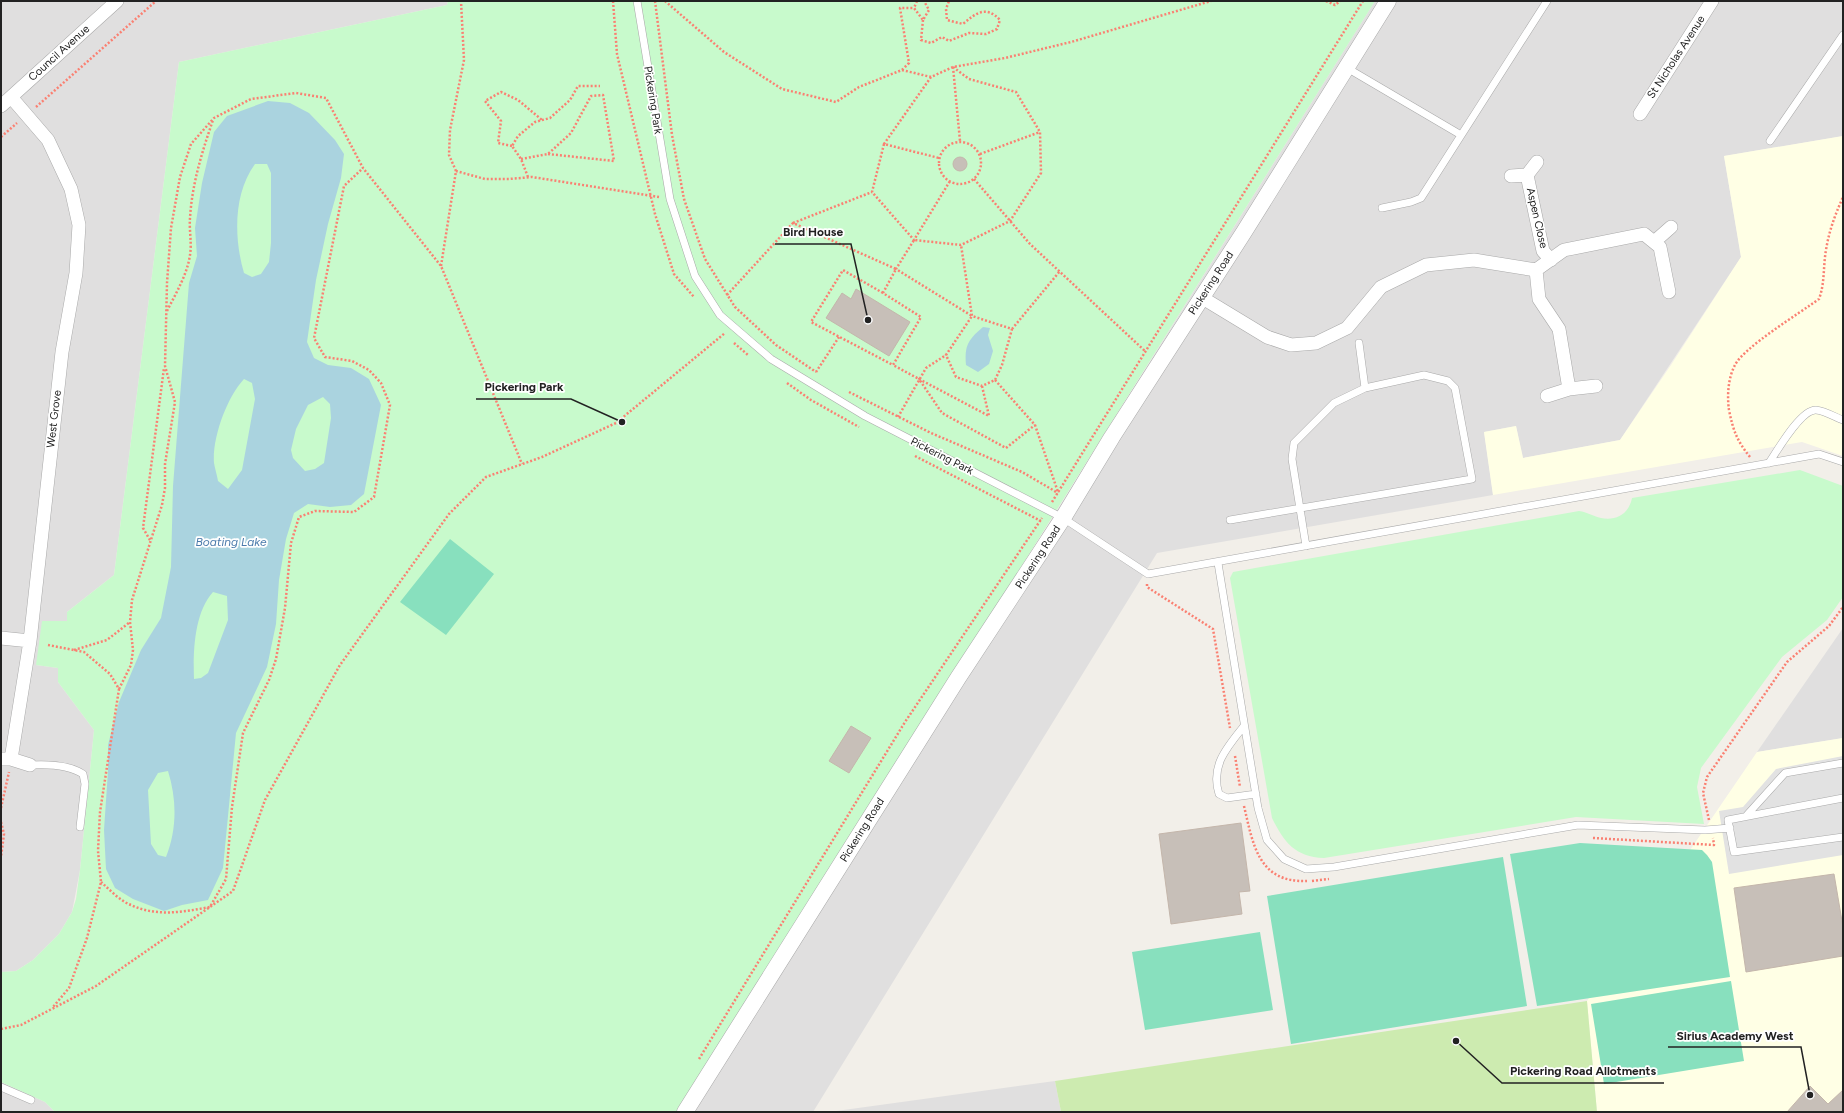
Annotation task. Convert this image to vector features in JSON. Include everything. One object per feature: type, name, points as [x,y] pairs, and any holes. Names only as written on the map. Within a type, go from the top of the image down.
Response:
[{"type":"street","name":"Council Avenue","points":[[6,102],[117,1]]},
{"type":"street","name":"Pickering Road","points":[[685,1112],[958,678],[1064,518],[1112,437],[1388,1]]},
{"type":"street","name":"St Nicholas Avenue","points":[[1640,114],[1712,1]]},
{"type":"street","name":"West Grove","points":[[6,102],[48,140],[71,189],[79,226],[76,273],[62,352],[30,641],[6,759]]},
{"type":"street","name":"Aspen Close","points":[[1511,176],[1527,174],[1537,162]]},
{"type":"street","name":"Aspen Close","points":[[1527,174],[1543,251],[1551,260]]},
{"type":"street","points":[[1654,242],[1671,227]]},
{"type":"street","points":[[1201,297],[1267,337],[1291,345],[1316,342],[1347,328],[1381,287],[1426,265],[1474,260],[1536,270],[1564,250],[1644,234],[1660,246],[1669,292]]},
{"type":"street","points":[[1536,270],[1539,299],[1559,329],[1569,389]]},
{"type":"street","points":[[1547,396],[1569,389],[1596,386]]},
{"type":"street","points":[[1,638],[30,641]]},
{"type":"street","points":[[6,759],[30,765]]},
{"type":"lane","name":"Pickering Park","points":[[637,1],[670,199],[695,276],[720,315],[771,358],[865,416],[1064,518],[1148,574]]},
{"type":"lane","points":[[1382,208],[1411,202],[1421,198],[1547,1]]},
{"type":"lane","points":[[1770,141],[1843,35]]},
{"type":"lane","points":[[1347,68],[1461,135]]},
{"type":"lane","points":[[1359,344],[1365,388]]},
{"type":"lane","points":[[1230,520],[1300,508],[1472,479],[1455,388],[1448,380],[1424,375],[1365,388],[1334,403],[1294,443],[1292,459],[1300,508],[1306,546]]},
{"type":"lane","points":[[1768,463],[1796,424],[1807,412],[1816,410],[1843,420]]},
{"type":"lane","points":[[1148,574],[1819,454],[1843,462]]},
{"type":"lane","points":[[1218,562],[1256,794],[1267,840],[1284,859],[1306,869],[1334,867],[1578,826],[1711,830],[1730,828]]},
{"type":"lane","points":[[1244,726],[1232,741],[1216,772],[1215,783],[1219,794],[1227,798],[1256,794]]},
{"type":"lane","points":[[1747,815],[1785,773],[1843,763]]},
{"type":"lane","points":[[30,765],[47,764],[65,767],[77,770],[83,774],[85,784],[80,826]]},
{"type":"lane","points":[[1843,798],[1747,815],[1728,820],[1734,852],[1843,837]]},
{"type":"lane","points":[[1,1087],[31,1100]]},
{"type":"path","points":[[31,111],[156,1]]},
{"type":"path","points":[[441,266],[456,171],[449,155],[450,130],[464,60],[461,1]]},
{"type":"path","points":[[613,1],[617,54],[651,196],[674,274],[698,301]]},
{"type":"path","points":[[655,1],[672,135],[684,199],[705,259],[735,307],[776,344],[822,376]]},
{"type":"path","points":[[665,1],[724,52],[782,89],[836,102],[859,87],[902,70],[909,63],[900,8],[914,8]]},
{"type":"path","points":[[914,8],[917,1]]},
{"type":"path","points":[[924,1],[929,10],[923,20],[921,40],[932,43],[942,37],[949,41],[969,33],[986,34],[997,29],[1000,20],[994,13],[985,11],[973,16],[963,24],[947,20],[946,9],[949,1]]},
{"type":"path","points":[[872,192],[884,144],[932,77],[953,67],[1005,58],[1071,42],[1210,1]]},
{"type":"path","points":[[1326,1],[1335,5],[1340,1]]},
{"type":"path","points":[[1058,493],[1363,1]]},
{"type":"path","points":[[914,8],[923,20]]},
{"type":"path","points":[[872,192],[914,240],[962,244],[1010,221],[1041,173],[1040,132],[1016,92],[969,79],[953,67]]},
{"type":"path","points":[[953,67],[960,141]]},
{"type":"path","points":[[902,70],[932,77]]},
{"type":"path","points":[[512,146],[518,136],[535,122],[550,118],[570,100],[578,86],[600,86]]},
{"type":"path","points":[[528,177],[521,159],[512,146],[498,143],[501,121],[485,101],[501,92],[518,100],[543,120]]},
{"type":"path","points":[[150,540],[143,528],[164,366],[171,228],[180,177],[191,144],[214,118],[251,99],[296,93],[326,98],[363,168],[441,266],[522,464]]},
{"type":"path","points":[[521,159],[548,154],[614,161],[603,95],[592,96],[571,133],[548,154]]},
{"type":"path","points":[[166,314],[183,278],[190,254],[190,218],[195,182],[199,162],[214,118]]},
{"type":"path","points":[[1,137],[19,122]]},
{"type":"path","points":[[980,154],[1040,132]]},
{"type":"path","points":[[960,141],[972,144],[980,154],[981,168],[974,179],[962,184],[950,181],[941,171],[939,158],[946,146],[960,141]]},
{"type":"path","points":[[884,144],[939,158]]},
{"type":"path","points":[[101,882],[130,905],[155,913],[180,913],[210,907],[226,879],[232,807],[243,733],[269,680],[276,659],[286,608],[291,543],[299,517],[315,511],[354,512],[374,497],[390,405],[382,383],[369,370],[352,361],[325,357],[314,338],[344,186],[363,168]]},
{"type":"path","points":[[456,171],[484,179],[510,180],[528,177],[567,181],[670,199]]},
{"type":"path","points":[[974,179],[1030,244],[1145,351]]},
{"type":"path","points":[[883,293],[950,181]]},
{"type":"path","points":[[727,295],[793,223],[872,192]]},
{"type":"path","points":[[1757,465],[1744,450],[1733,432],[1729,405],[1729,380],[1735,364],[1751,347],[1819,299],[1823,288],[1826,250],[1831,224],[1843,197]]},
{"type":"path","points":[[793,223],[896,269],[972,316],[1012,329]]},
{"type":"path","points":[[898,417],[926,368],[946,355],[972,316],[962,244]]},
{"type":"path","points":[[893,365],[921,317],[843,270],[811,322],[989,416],[982,386]]},
{"type":"path","points":[[946,355],[956,377],[982,386],[995,380],[1002,365],[1012,329],[1060,271]]},
{"type":"path","points":[[1,1029],[21,1025],[96,986],[233,891],[265,800],[340,665],[449,514],[486,477],[522,464],[616,423],[733,326]]},
{"type":"path","points":[[816,372],[839,337]]},
{"type":"path","points":[[51,1009],[69,988],[86,938],[101,882],[98,851],[100,812],[120,689],[131,665],[133,650],[130,622],[132,600],[162,505],[165,488],[165,464],[175,402],[164,366]]},
{"type":"path","points":[[919,379],[942,413],[1006,448],[1035,425]]},
{"type":"path","points":[[995,380],[1035,425],[1058,493]]},
{"type":"path","points":[[842,388],[931,433],[1022,472],[1058,493]]},
{"type":"path","points":[[695,1064],[905,722],[1041,521]]},
{"type":"path","points":[[1148,574],[1147,587],[1213,629],[1242,796],[1252,840],[1263,864],[1278,876],[1300,881],[1336,878]]},
{"type":"path","points":[[1587,838],[1714,845],[1703,793],[1707,777],[1787,662],[1829,626],[1843,607]]},
{"type":"path","points":[[73,650],[107,640],[130,622]]},
{"type":"path","points":[[48,645],[84,652],[110,674],[120,689]]},
{"type":"path","points":[[1,808],[6,759]]},
{"type":"path","points":[[1,822],[4,834],[1,858]]},
{"type":"shaded area","points":[[1,1],[448,1],[447,5],[179,62],[114,575],[67,612],[67,621],[36,665],[58,668],[58,682],[94,730],[80,870],[72,912],[59,934],[33,960],[16,971],[1,972]]},
{"type":"shaded area","points":[[1375,1],[1843,1],[1843,136],[1724,156],[1741,257],[1620,440],[1523,458],[1516,426],[1484,432],[1493,495],[1157,553],[813,1112],[681,1112]]},
{"type":"shaded area","points":[[1843,136],[1843,456],[1802,442],[1493,495],[1484,432],[1516,426],[1523,458],[1620,440],[1741,257],[1724,156]]},
{"type":"shaded area","points":[[1843,628],[1843,738],[1757,752]]},
{"type":"shaded area","points":[[1843,738],[1843,1112],[1597,1112],[1587,1001],[1757,752]]},
{"type":"shaded area","points":[[1843,756],[1843,855],[1729,874],[1719,811],[1743,807],[1776,769]]},
{"type":"shaded area","points":[[1055,1081],[1061,1112],[829,1112]]},
{"type":"shaded area","points":[[1,1082],[45,1102],[55,1112],[1,1112]]},
{"type":"green space","points":[[448,1],[1375,1],[680,1112],[55,1112],[45,1102],[1,1082],[1,972],[16,971],[33,960],[59,934],[72,912],[76,899],[80,870],[94,730],[58,682],[58,668],[36,665],[42,621],[67,621],[67,612],[114,575],[179,62],[447,5]]},
{"type":"green space","points":[[1800,470],[1843,486],[1843,597],[1827,620],[1782,657],[1701,768],[1697,787],[1704,824],[1576,817],[1324,858],[1305,855],[1292,847],[1281,834],[1272,818],[1230,578],[1233,572],[1579,511],[1607,519],[1617,517],[1625,512],[1632,498]]},
{"type":"green space","points":[[450,539],[494,574],[446,635],[400,602]]},
{"type":"green space","points":[[1580,843],[1702,850],[1712,862],[1730,977],[1537,1006],[1510,854]]},
{"type":"green space","points":[[1503,857],[1527,1006],[1291,1044],[1267,896]]},
{"type":"green space","points":[[1260,932],[1273,1010],[1145,1030],[1132,952]]},
{"type":"green space","points":[[1731,981],[1744,1061],[1604,1084],[1591,1004]]},
{"type":"green space","points":[[1587,1001],[1597,1112],[1061,1112],[1055,1081]]},
{"type":"water","name":"Boating Lake","points":[[268,101],[290,103],[309,113],[335,140],[344,154],[341,178],[328,224],[316,280],[307,342],[314,358],[328,365],[351,368],[369,379],[381,405],[364,494],[351,505],[330,507],[308,504],[294,513],[286,539],[279,580],[276,624],[267,667],[236,733],[223,868],[208,900],[182,905],[164,911],[133,899],[115,888],[106,869],[104,830],[108,771],[108,745],[119,702],[141,650],[161,618],[171,567],[173,486],[189,283],[197,256],[195,228],[202,183],[214,132],[227,116]],"holes":[[[255,164],[267,164],[271,173],[271,243],[269,262],[261,274],[252,277],[244,273],[238,246],[237,231],[239,203],[248,176]],[[244,379],[252,383],[255,399],[242,470],[228,489],[218,481],[214,463],[215,442],[222,418],[232,396]],[[323,397],[330,404],[331,418],[324,463],[315,469],[305,471],[293,458],[291,450],[296,429],[308,405]],[[213,592],[227,596],[228,620],[208,673],[201,678],[194,679],[196,633],[202,611]],[[168,771],[173,793],[174,825],[170,846],[166,857],[158,855],[151,844],[148,790],[158,773]]]},
{"type":"water","points":[[983,327],[990,328],[988,335],[993,351],[989,364],[978,372],[966,365],[966,352],[968,343]]},
{"type":"building","points":[[957,157],[963,157],[967,161],[967,167],[963,171],[957,171],[953,167],[953,161]]},
{"type":"building","points":[[856,289],[910,322],[889,356],[826,318],[842,293],[851,299]]},
{"type":"building","points":[[851,726],[871,738],[849,773],[829,761]]},
{"type":"building","points":[[1241,823],[1250,891],[1239,892],[1242,914],[1171,924],[1159,834]]},
{"type":"building","points":[[1834,874],[1843,927],[1843,956],[1746,972],[1734,888]]},
{"type":"building","points":[[1810,1086],[1828,1104],[1843,1090],[1843,1112],[1787,1112]]},
{"type":"place","name":"Bird House","points":[[868,320]]},
{"type":"place","name":"Pickering Park","points":[[622,422]]},
{"type":"place","name":"Pickering Road Allotments","points":[[1456,1041]]},
{"type":"place","name":"Sirius Academy West","points":[[1810,1095]]}]
